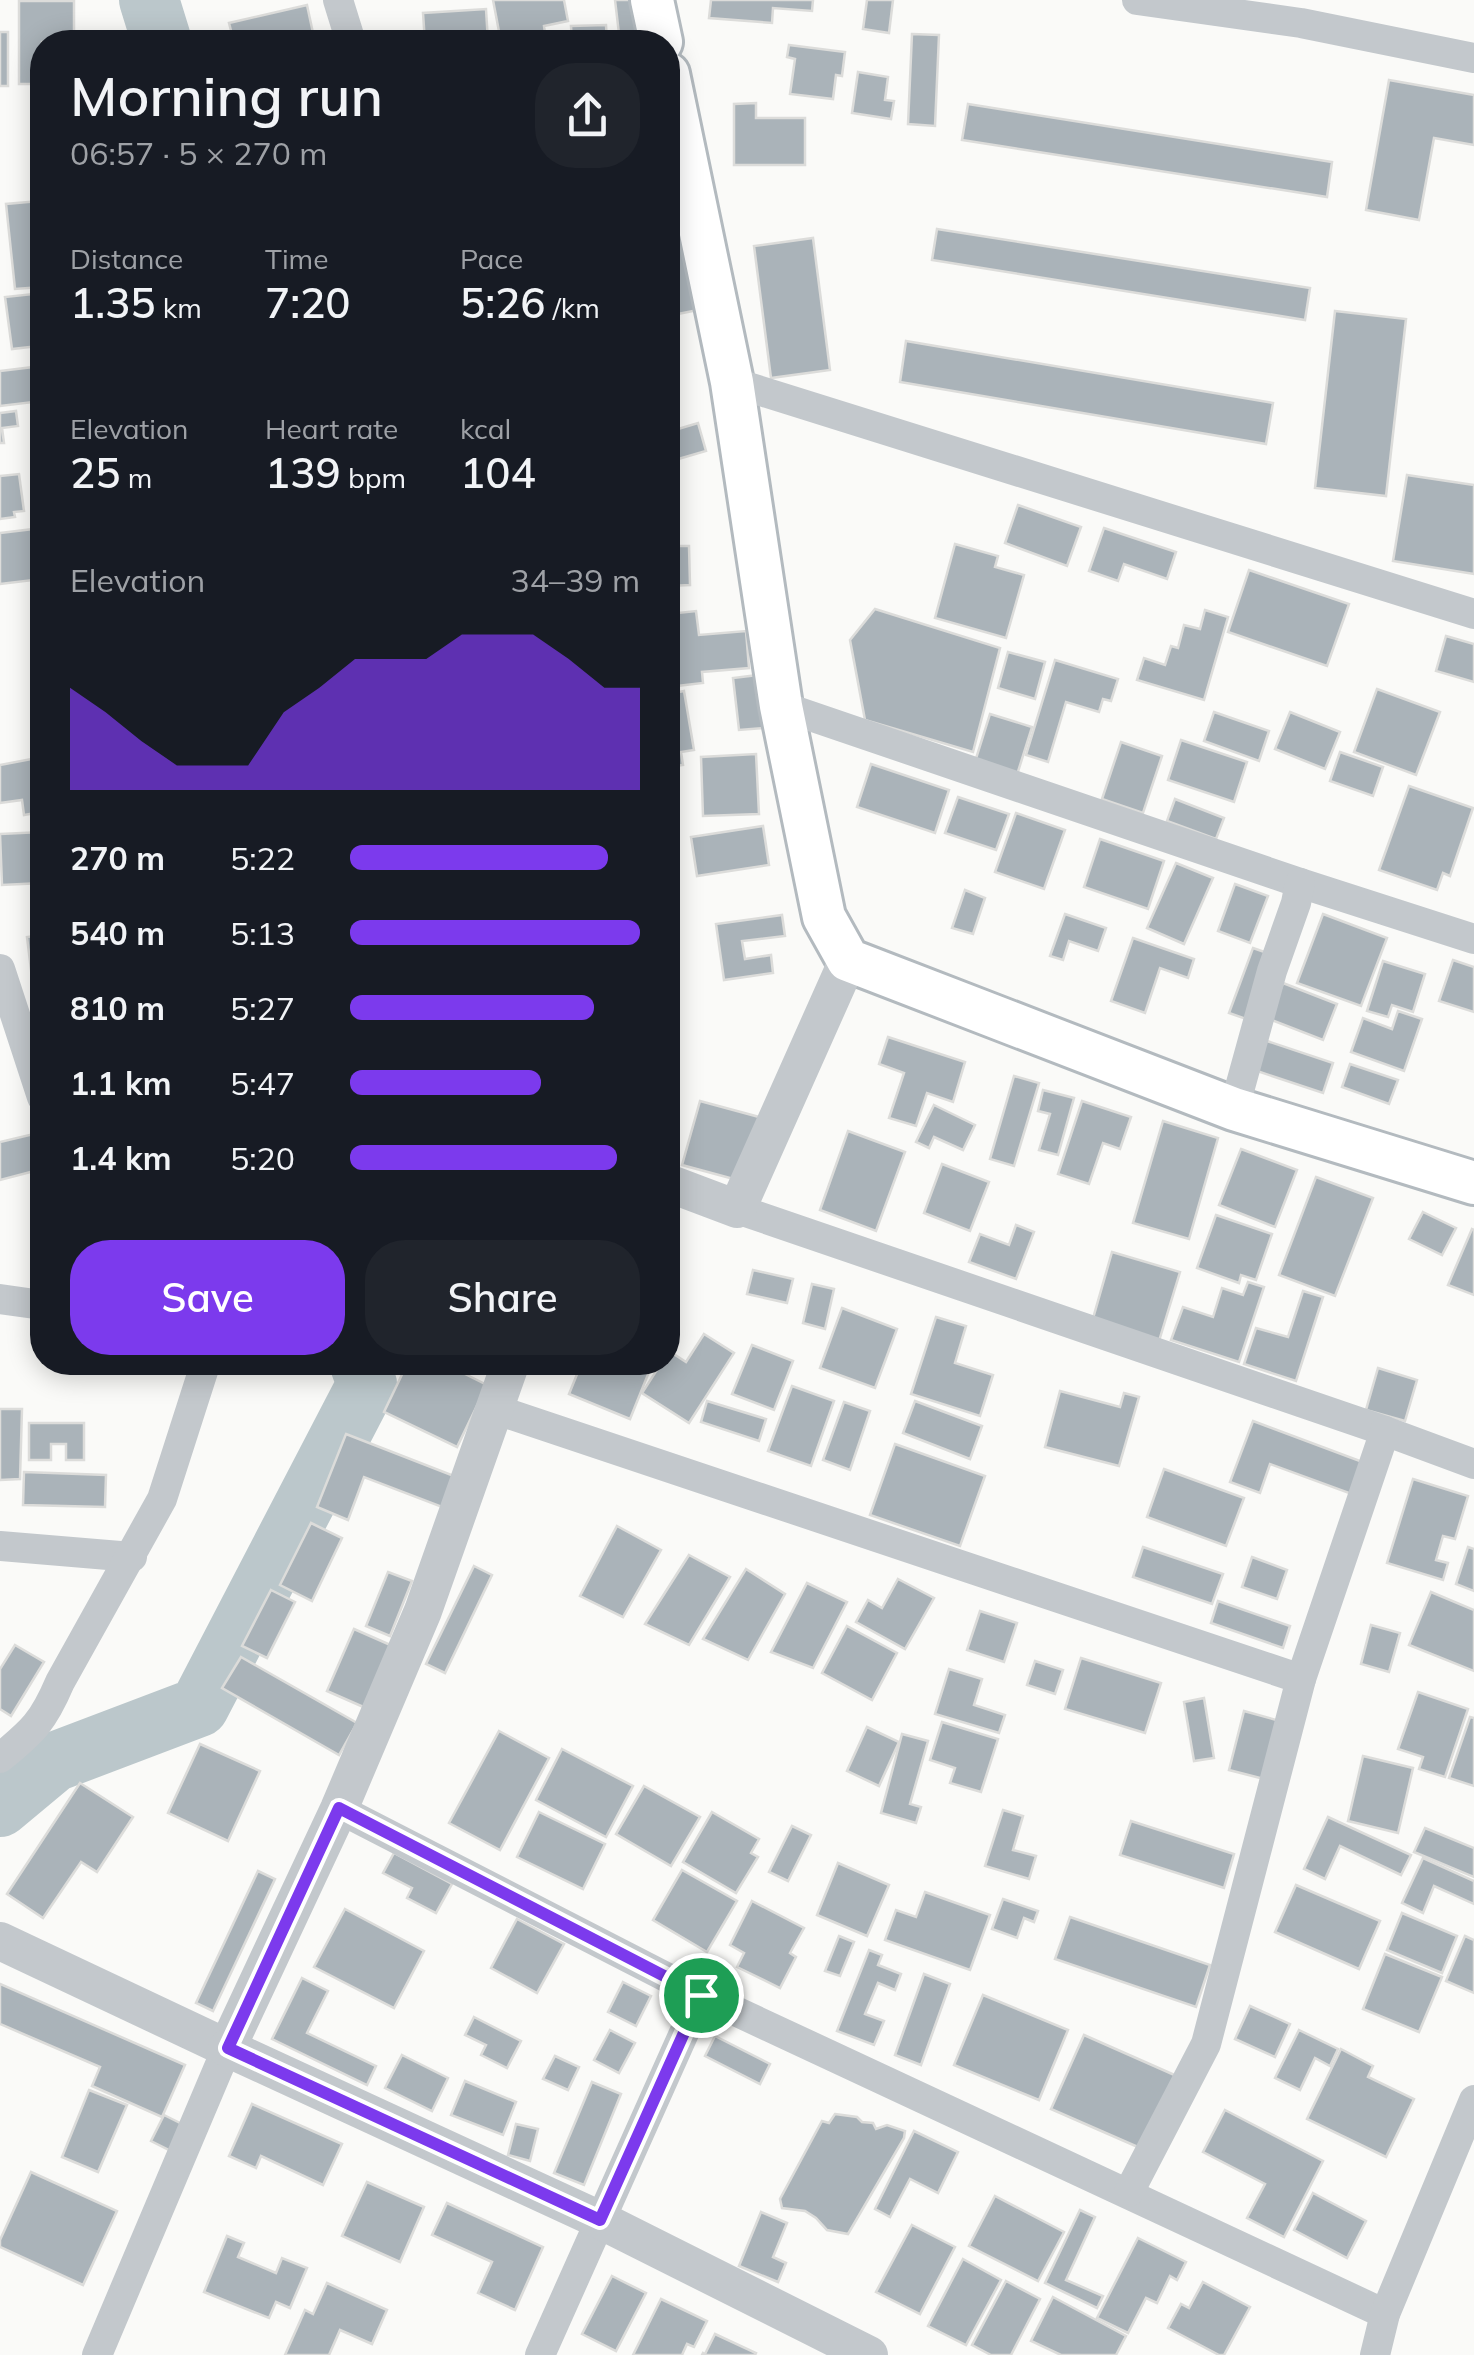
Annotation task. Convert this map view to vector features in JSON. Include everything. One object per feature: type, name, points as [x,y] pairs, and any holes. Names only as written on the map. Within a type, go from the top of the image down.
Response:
[{"type":"main road","points":[[652,0],[658,30]]},
{"type":"main road","points":[[680,132],[732,382],[781,706],[824,917],[848,960],[1234,1109],[1474,1184]]},
{"type":"street","points":[[338,0],[347,30]]},
{"type":"street","points":[[1137,0],[1303,12],[1474,58]]},
{"type":"street","points":[[732,382],[1474,614]]},
{"type":"street","points":[[781,706],[1474,939]]},
{"type":"street","points":[[1234,1109],[1300,883]]},
{"type":"street","points":[[737,1209],[848,960]]},
{"type":"street","points":[[0,970],[30,1061]]},
{"type":"street","points":[[680,1188],[1474,1464]]},
{"type":"street","points":[[0,1300],[30,1304]]},
{"type":"street","points":[[0,1758],[32,1732],[48,1710],[132,1557],[162,1499],[202,1375]]},
{"type":"street","points":[[106,2352],[228,2048],[339,1808],[423,1611],[506,1375]]},
{"type":"street","points":[[494,1409],[1301,1679]]},
{"type":"street","points":[[1128,2192],[1206,2044],[1301,1679],[1385,1431]]},
{"type":"street","points":[[0,1546],[132,1557]]},
{"type":"street","points":[[339,1808],[701,1995],[1385,2314]]},
{"type":"street","points":[[0,1941],[600,2220],[830,2346],[870,2355]]},
{"type":"street","points":[[540,2355],[701,1995]]},
{"type":"street","points":[[1374,2355],[1385,2314],[1474,2100]]},
{"type":"building","points":[[493,0],[564,0],[568,21],[544,26],[545,30],[499,30]]},
{"type":"building","points":[[615,0],[645,0],[648,30],[619,30]]},
{"type":"building","points":[[711,0],[813,0],[812,11],[773,8],[772,23],[709,18]]},
{"type":"building","points":[[867,0],[893,0],[889,33],[863,29]]},
{"type":"building","points":[[19,1],[74,1],[74,30],[30,30],[30,84],[19,84]]},
{"type":"building","points":[[307,5],[312,30],[231,30],[229,23]]},
{"type":"building","points":[[486,9],[487,30],[424,30],[423,13]]},
{"type":"building","points":[[606,25],[606,30],[571,30],[571,26]]},
{"type":"building","points":[[0,32],[8,32],[8,86],[0,86]]},
{"type":"building","points":[[912,34],[939,35],[935,126],[908,124]]},
{"type":"building","points":[[789,45],[845,52],[842,76],[836,75],[833,99],[790,94],[795,59],[787,57]]},
{"type":"building","points":[[858,72],[888,77],[885,100],[894,101],[891,119],[852,113]]},
{"type":"building","points":[[1389,80],[1474,95],[1474,145],[1434,138],[1419,220],[1366,210]]},
{"type":"building","points":[[756,103],[756,118],[805,118],[805,165],[734,165],[734,104]]},
{"type":"building","points":[[968,104],[1332,162],[1327,197],[962,140]]},
{"type":"building","points":[[30,202],[30,288],[15,289],[6,204]]},
{"type":"building","points":[[937,229],[1310,288],[1305,320],[932,260]]},
{"type":"building","points":[[813,238],[830,370],[771,378],[754,246]]},
{"type":"building","points":[[686,239],[698,310],[680,314],[680,240]]},
{"type":"building","points":[[30,294],[30,347],[12,349],[5,297]]},
{"type":"building","points":[[1335,311],[1406,319],[1386,496],[1315,488]]},
{"type":"building","points":[[906,341],[1273,403],[1266,444],[900,382]]},
{"type":"building","points":[[30,367],[30,402],[0,406],[0,371]]},
{"type":"building","points":[[16,411],[18,426],[2,428],[4,443],[0,443],[0,413]]},
{"type":"building","points":[[698,423],[706,451],[680,459],[680,428]]},
{"type":"building","points":[[19,474],[24,511],[0,519],[0,476]]},
{"type":"building","points":[[1407,475],[1474,485],[1474,574],[1393,561]]},
{"type":"building","points":[[1018,505],[1081,527],[1067,566],[1005,543]]},
{"type":"building","points":[[1104,528],[1176,552],[1167,579],[1124,564],[1118,581],[1089,571]]},
{"type":"building","points":[[30,529],[30,580],[0,584],[0,533]]},
{"type":"building","points":[[955,544],[998,556],[995,567],[1024,575],[1006,638],[935,618]]},
{"type":"building","points":[[680,546],[689,546],[690,585],[680,585]]},
{"type":"building","points":[[1249,570],[1349,604],[1327,666],[1228,632]]},
{"type":"building","points":[[875,609],[1000,648],[973,752],[865,720],[850,640]]},
{"type":"building","points":[[1205,610],[1228,617],[1204,700],[1137,680],[1144,658],[1165,665],[1171,646],[1178,648],[1184,625],[1200,629]]},
{"type":"building","points":[[696,611],[699,635],[746,631],[749,668],[702,672],[703,683],[680,686],[680,613]]},
{"type":"building","points":[[1446,636],[1474,644],[1474,682],[1436,671]]},
{"type":"building","points":[[1008,652],[1045,662],[1035,699],[998,688]]},
{"type":"building","points":[[1055,660],[1118,679],[1111,701],[1103,699],[1099,712],[1066,702],[1048,762],[1026,755]]},
{"type":"building","points":[[758,675],[764,728],[739,730],[733,678]]},
{"type":"building","points":[[1377,689],[1440,712],[1416,775],[1354,752]]},
{"type":"building","points":[[684,691],[694,750],[681,752],[680,765],[680,692]]},
{"type":"building","points":[[1214,712],[1269,731],[1259,761],[1204,741]]},
{"type":"building","points":[[1290,712],[1340,732],[1325,769],[1275,749]]},
{"type":"building","points":[[990,714],[1032,727],[1016,778],[974,765]]},
{"type":"building","points":[[1181,740],[1247,762],[1234,802],[1168,780]]},
{"type":"building","points":[[1121,742],[1162,756],[1143,813],[1102,799]]},
{"type":"building","points":[[1340,752],[1383,767],[1373,796],[1330,781]]},
{"type":"building","points":[[756,754],[759,814],[703,816],[701,757]]},
{"type":"building","points":[[30,759],[30,814],[24,815],[22,800],[0,803],[0,765]]},
{"type":"building","points":[[871,764],[949,790],[935,833],[857,807]]},
{"type":"building","points":[[1409,786],[1473,808],[1450,876],[1443,873],[1437,890],[1379,870]]},
{"type":"building","points":[[958,797],[1009,814],[996,850],[945,833]]},
{"type":"building","points":[[1175,799],[1224,818],[1216,839],[1167,821]]},
{"type":"building","points":[[1016,813],[1065,830],[1044,889],[995,872]]},
{"type":"building","points":[[763,826],[769,865],[697,876],[691,837]]},
{"type":"building","points":[[30,833],[30,884],[2,885],[0,834]]},
{"type":"building","points":[[1100,839],[1164,861],[1148,909],[1084,887]]},
{"type":"building","points":[[1176,863],[1213,878],[1184,944],[1147,928]]},
{"type":"building","points":[[1235,884],[1268,896],[1250,943],[1218,931]]},
{"type":"building","points":[[965,890],[985,898],[973,934],[952,928]]},
{"type":"building","points":[[1065,914],[1106,928],[1098,951],[1069,941],[1063,960],[1050,956]]},
{"type":"building","points":[[1323,914],[1387,938],[1361,1006],[1297,983]]},
{"type":"building","points":[[782,915],[785,936],[742,941],[745,959],[771,955],[773,973],[724,980],[716,924]]},
{"type":"building","points":[[1133,938],[1194,959],[1188,978],[1160,968],[1145,1013],[1111,1001]]},
{"type":"building","points":[[1253,948],[1273,955],[1249,1020],[1229,1013]]},
{"type":"building","points":[[1453,960],[1474,967],[1474,1012],[1439,1001]]},
{"type":"building","points":[[1383,961],[1425,974],[1413,1012],[1392,1005],[1388,1017],[1367,1011]]},
{"type":"building","points":[[1283,983],[1337,1004],[1323,1040],[1269,1019]]},
{"type":"building","points":[[1398,1011],[1422,1019],[1404,1071],[1351,1052],[1363,1018],[1392,1029]]},
{"type":"building","points":[[888,1037],[965,1062],[953,1102],[927,1093],[916,1126],[889,1118],[904,1073],[879,1064]]},
{"type":"building","points":[[1264,1040],[1333,1063],[1323,1093],[1254,1070]]},
{"type":"building","points":[[1350,1064],[1398,1080],[1389,1104],[1342,1087]]},
{"type":"building","points":[[1014,1076],[1039,1083],[1014,1166],[990,1159]]},
{"type":"building","points":[[1043,1090],[1074,1098],[1058,1155],[1039,1150],[1050,1114],[1038,1111]]},
{"type":"building","points":[[700,1101],[759,1117],[741,1181],[682,1165]]},
{"type":"building","points":[[1082,1101],[1131,1117],[1120,1149],[1103,1143],[1089,1184],[1058,1174]]},
{"type":"building","points":[[934,1105],[975,1125],[963,1150],[934,1137],[929,1148],[916,1142]]},
{"type":"building","points":[[1163,1121],[1218,1138],[1189,1239],[1133,1223]]},
{"type":"building","points":[[848,1131],[905,1152],[876,1231],[820,1210]]},
{"type":"building","points":[[30,1135],[30,1172],[0,1180],[0,1142]]},
{"type":"building","points":[[1241,1149],[1297,1170],[1275,1227],[1219,1205]]},
{"type":"building","points":[[942,1164],[989,1182],[970,1231],[924,1213]]},
{"type":"building","points":[[1316,1177],[1373,1198],[1335,1296],[1279,1275]]},
{"type":"building","points":[[1423,1212],[1456,1228],[1442,1255],[1409,1239]]},
{"type":"building","points":[[1216,1215],[1272,1234],[1256,1280],[1241,1275],[1239,1283],[1197,1268]]},
{"type":"building","points":[[1016,1225],[1034,1232],[1016,1279],[969,1262],[980,1234],[1009,1245]]},
{"type":"building","points":[[1474,1230],[1474,1295],[1448,1285]]},
{"type":"building","points":[[1112,1252],[1180,1272],[1159,1341],[1092,1322]]},
{"type":"building","points":[[753,1270],[793,1279],[787,1303],[747,1294]]},
{"type":"building","points":[[1248,1282],[1264,1287],[1239,1362],[1171,1340],[1183,1307],[1213,1317],[1222,1288],[1243,1295]]},
{"type":"building","points":[[812,1284],[834,1289],[825,1329],[803,1323]]},
{"type":"building","points":[[1303,1291],[1323,1297],[1296,1381],[1244,1364],[1256,1328],[1288,1337]]},
{"type":"building","points":[[842,1308],[897,1329],[875,1388],[820,1368]]},
{"type":"building","points":[[936,1317],[966,1326],[955,1363],[993,1375],[980,1416],[911,1394]]},
{"type":"building","points":[[704,1334],[734,1353],[689,1423],[642,1393],[654,1375],[680,1375],[680,1358],[686,1362]]},
{"type":"building","points":[[752,1345],[793,1361],[774,1410],[732,1394]]},
{"type":"building","points":[[1378,1368],[1417,1380],[1405,1421],[1366,1410]]},
{"type":"building","points":[[402,1375],[467,1375],[487,1385],[457,1447],[384,1412]]},
{"type":"building","points":[[577,1375],[648,1375],[630,1419],[569,1394]]},
{"type":"building","points":[[792,1386],[834,1401],[811,1466],[768,1451]]},
{"type":"building","points":[[1060,1391],[1120,1407],[1124,1393],[1139,1397],[1119,1466],[1045,1447]]},
{"type":"building","points":[[707,1401],[766,1419],[759,1441],[701,1422]]},
{"type":"building","points":[[915,1401],[982,1426],[970,1459],[903,1433]]},
{"type":"building","points":[[844,1402],[870,1411],[850,1470],[823,1460]]},
{"type":"building","points":[[0,1409],[22,1409],[20,1479],[0,1480]]},
{"type":"building","points":[[1253,1421],[1368,1464],[1357,1496],[1270,1464],[1260,1493],[1230,1482]]},
{"type":"building","points":[[29,1423],[84,1423],[84,1460],[66,1460],[66,1444],[51,1444],[51,1460],[29,1460]]},
{"type":"building","points":[[346,1434],[454,1476],[442,1507],[364,1477],[348,1520],[317,1507]]},
{"type":"building","points":[[895,1444],[985,1476],[960,1546],[870,1515]]},
{"type":"building","points":[[1164,1469],[1244,1498],[1226,1546],[1147,1517]]},
{"type":"building","points":[[24,1472],[106,1475],[105,1507],[23,1505]]},
{"type":"building","points":[[1413,1479],[1468,1496],[1455,1539],[1443,1536],[1436,1560],[1448,1563],[1443,1580],[1387,1563]]},
{"type":"building","points":[[311,1523],[342,1538],[312,1601],[280,1585]]},
{"type":"building","points":[[617,1526],[661,1550],[623,1617],[580,1596]]},
{"type":"building","points":[[1143,1547],[1223,1574],[1212,1604],[1133,1577]]},
{"type":"building","points":[[1468,1547],[1474,1549],[1474,1591],[1456,1584]]},
{"type":"building","points":[[689,1555],[730,1577],[689,1645],[645,1624]]},
{"type":"building","points":[[1252,1557],[1287,1570],[1277,1599],[1242,1587]]},
{"type":"building","points":[[474,1566],[492,1575],[445,1673],[426,1664]]},
{"type":"building","points":[[746,1569],[785,1594],[748,1660],[703,1639]]},
{"type":"building","points":[[388,1572],[412,1581],[390,1636],[366,1626]]},
{"type":"building","points":[[898,1579],[934,1598],[905,1649],[856,1622],[868,1600],[882,1608]]},
{"type":"building","points":[[807,1583],[847,1602],[813,1668],[771,1652]]},
{"type":"building","points":[[271,1590],[295,1602],[267,1658],[242,1646]]},
{"type":"building","points":[[1431,1592],[1474,1610],[1474,1671],[1409,1645]]},
{"type":"building","points":[[1218,1601],[1290,1626],[1283,1648],[1211,1623]]},
{"type":"building","points":[[980,1611],[1017,1623],[1004,1662],[967,1650]]},
{"type":"building","points":[[1371,1625],[1400,1633],[1389,1672],[1361,1664]]},
{"type":"building","points":[[847,1626],[897,1653],[872,1700],[822,1673]]},
{"type":"building","points":[[354,1629],[395,1647],[368,1709],[327,1691]]},
{"type":"building","points":[[15,1645],[44,1662],[11,1716],[0,1709],[0,1669]]},
{"type":"building","points":[[241,1657],[357,1723],[339,1755],[222,1688]]},
{"type":"building","points":[[1081,1658],[1161,1683],[1145,1733],[1065,1709]]},
{"type":"building","points":[[1035,1661],[1063,1670],[1055,1694],[1027,1685]]},
{"type":"building","points":[[949,1669],[982,1679],[974,1705],[1005,1715],[999,1733],[935,1714]]},
{"type":"building","points":[[1418,1692],[1468,1709],[1445,1777],[1419,1769],[1423,1757],[1398,1749]]},
{"type":"building","points":[[1204,1698],[1214,1758],[1194,1761],[1184,1702]]},
{"type":"building","points":[[1244,1711],[1280,1721],[1264,1779],[1229,1770]]},
{"type":"building","points":[[1470,1717],[1474,1718],[1474,1786],[1449,1778]]},
{"type":"building","points":[[942,1722],[998,1739],[981,1792],[950,1783],[955,1768],[930,1760]]},
{"type":"building","points":[[867,1727],[899,1742],[879,1786],[847,1771]]},
{"type":"building","points":[[499,1731],[549,1758],[500,1850],[449,1823]]},
{"type":"building","points":[[902,1734],[928,1741],[910,1804],[921,1807],[916,1823],[881,1813]]},
{"type":"building","points":[[200,1744],[260,1771],[228,1841],[168,1813]]},
{"type":"building","points":[[562,1749],[633,1786],[606,1837],[536,1800]]},
{"type":"building","points":[[1363,1756],[1413,1768],[1398,1833],[1348,1821]]},
{"type":"building","points":[[80,1783],[133,1817],[97,1872],[81,1862],[43,1918],[7,1894]]},
{"type":"building","points":[[644,1786],[700,1817],[671,1866],[616,1834]]},
{"type":"building","points":[[1003,1810],[1023,1816],[1013,1850],[1036,1856],[1029,1879],[985,1866]]},
{"type":"building","points":[[539,1812],[605,1844],[583,1889],[517,1857]]},
{"type":"building","points":[[712,1812],[759,1839],[751,1853],[758,1857],[736,1893],[683,1862]]},
{"type":"building","points":[[1328,1817],[1411,1855],[1401,1875],[1340,1846],[1325,1879],[1304,1869]]},
{"type":"building","points":[[1131,1821],[1234,1854],[1224,1888],[1120,1855]]},
{"type":"building","points":[[792,1826],[811,1835],[788,1881],[769,1872]]},
{"type":"building","points":[[1425,1828],[1474,1848],[1474,1877],[1414,1852]]},
{"type":"building","points":[[394,1853],[452,1884],[436,1913],[407,1898],[412,1888],[383,1873]]},
{"type":"building","points":[[1423,1858],[1474,1881],[1474,1904],[1434,1886],[1423,1913],[1402,1903]]},
{"type":"building","points":[[838,1863],[889,1885],[867,1936],[817,1915]]},
{"type":"building","points":[[682,1870],[737,1901],[707,1952],[653,1920]]},
{"type":"building","points":[[258,1871],[275,1879],[213,2011],[196,2003]]},
{"type":"building","points":[[1296,1885],[1380,1921],[1359,1969],[1275,1932]]},
{"type":"building","points":[[925,1892],[990,1915],[970,1970],[885,1940],[896,1910],[916,1917]]},
{"type":"building","points":[[1003,1899],[1038,1911],[1034,1922],[1024,1918],[1017,1938],[992,1929]]},
{"type":"building","points":[[752,1901],[804,1928],[790,1953],[796,1957],[780,1988],[737,1967],[744,1953],[730,1945]]},
{"type":"building","points":[[345,1909],[424,1951],[394,2008],[314,1967]]},
{"type":"building","points":[[1402,1913],[1457,1936],[1442,1973],[1387,1950]]},
{"type":"building","points":[[1070,1917],[1210,1965],[1196,2007],[1055,1959]]},
{"type":"building","points":[[517,1919],[564,1944],[537,1993],[491,1968]]},
{"type":"building","points":[[839,1936],[854,1942],[840,1976],[825,1971]]},
{"type":"building","points":[[1465,1936],[1474,1940],[1474,1993],[1446,1981]]},
{"type":"building","points":[[869,1950],[882,1955],[878,1965],[901,1974],[895,1990],[878,1983],[865,2014],[884,2021],[874,2045],[837,2031]]},
{"type":"building","points":[[1385,1954],[1442,1977],[1419,2032],[1363,2009]]},
{"type":"building","points":[[924,1974],[950,1984],[921,2065],[895,2055]]},
{"type":"building","points":[[302,1978],[328,1991],[307,2033],[376,2066],[367,2085],[272,2039]]},
{"type":"building","points":[[623,1982],[651,1996],[636,2026],[608,2012]]},
{"type":"building","points":[[0,1984],[185,2065],[162,2117],[92,2086],[100,2067],[0,2024]]},
{"type":"building","points":[[983,1995],[1068,2030],[1039,2100],[954,2065]]},
{"type":"building","points":[[1250,2006],[1290,2024],[1275,2057],[1235,2039]]},
{"type":"building","points":[[474,2017],[521,2041],[507,2068],[481,2055],[486,2045],[465,2035]]},
{"type":"building","points":[[610,2030],[635,2043],[619,2073],[594,2060]]},
{"type":"building","points":[[1299,2030],[1338,2049],[1330,2066],[1315,2058],[1300,2090],[1275,2078]]},
{"type":"building","points":[[1084,2035],[1179,2077],[1147,2151],[1051,2109]]},
{"type":"building","points":[[715,2036],[770,2064],[760,2084],[705,2056]]},
{"type":"building","points":[[1341,2049],[1373,2066],[1368,2077],[1414,2099],[1386,2157],[1307,2119]]},
{"type":"building","points":[[402,2055],[448,2078],[432,2111],[385,2088]]},
{"type":"building","points":[[555,2056],[579,2067],[568,2090],[543,2079]]},
{"type":"building","points":[[465,2081],[516,2102],[503,2135],[451,2115]]},
{"type":"building","points":[[592,2082],[621,2094],[584,2185],[554,2173]]},
{"type":"building","points":[[89,2090],[127,2105],[98,2172],[62,2157]]},
{"type":"building","points":[[252,2104],[342,2144],[323,2185],[261,2156],[256,2168],[229,2156]]},
{"type":"building","points":[[1225,2110],[1323,2161],[1284,2237],[1247,2218],[1265,2184],[1203,2152]]},
{"type":"building","points":[[835,2114],[857,2117],[873,2123],[876,2129],[887,2125],[905,2131],[848,2234],[827,2230],[805,2211],[782,2208],[780,2199],[822,2121],[829,2123]]},
{"type":"building","points":[[164,2115],[188,2127],[175,2153],[151,2141]]},
{"type":"building","points":[[516,2124],[538,2129],[530,2161],[508,2155]]},
{"type":"building","points":[[914,2131],[958,2152],[938,2193],[910,2179],[890,2217],[875,2209]]},
{"type":"building","points":[[31,2172],[117,2211],[83,2285],[0,2247]]},
{"type":"building","points":[[367,2182],[424,2207],[400,2262],[342,2236]]},
{"type":"building","points":[[1313,2193],[1366,2221],[1347,2258],[1294,2230]]},
{"type":"building","points":[[995,2196],[1064,2232],[1038,2281],[969,2246]]},
{"type":"building","points":[[447,2203],[543,2247],[515,2310],[478,2293],[492,2262],[432,2235]]},
{"type":"building","points":[[1080,2210],[1095,2217],[1066,2280],[1103,2296],[1097,2308],[1045,2283]]},
{"type":"building","points":[[761,2212],[787,2223],[773,2257],[786,2263],[778,2282],[739,2266]]},
{"type":"building","points":[[912,2225],[955,2247],[920,2314],[876,2292]]},
{"type":"building","points":[[227,2236],[244,2243],[238,2257],[276,2273],[282,2258],[307,2268],[290,2308],[276,2302],[269,2318],[204,2292]]},
{"type":"building","points":[[1138,2238],[1186,2262],[1177,2280],[1170,2276],[1157,2303],[1146,2298],[1128,2333],[1097,2318]]},
{"type":"building","points":[[963,2259],[1001,2280],[966,2345],[928,2326]]},
{"type":"building","points":[[612,2276],[646,2293],[616,2351],[582,2334]]},
{"type":"building","points":[[1006,2281],[1040,2299],[1011,2355],[991,2355],[972,2345]]},
{"type":"building","points":[[1203,2282],[1250,2307],[1224,2355],[1168,2328],[1181,2304],[1189,2308]]},
{"type":"building","points":[[327,2283],[387,2310],[372,2344],[340,2330],[329,2355],[285,2355],[305,2310],[313,2314]]},
{"type":"building","points":[[1053,2297],[1126,2336],[1116,2355],[1061,2355],[1031,2341]]},
{"type":"building","points":[[661,2299],[707,2321],[694,2347],[687,2344],[682,2355],[633,2355]]},
{"type":"building","points":[[715,2334],[756,2353],[702,2355]]},
{"type":"waterway","points":[[149,0],[158,30]]},
{"type":"waterway","points":[[0,1807],[54,1762],[199,1707],[367,1384],[364,1375]]},
{"type":"route","points":[[339,1808],[701,1995],[600,2220],[228,2048],[339,1808]]}]
